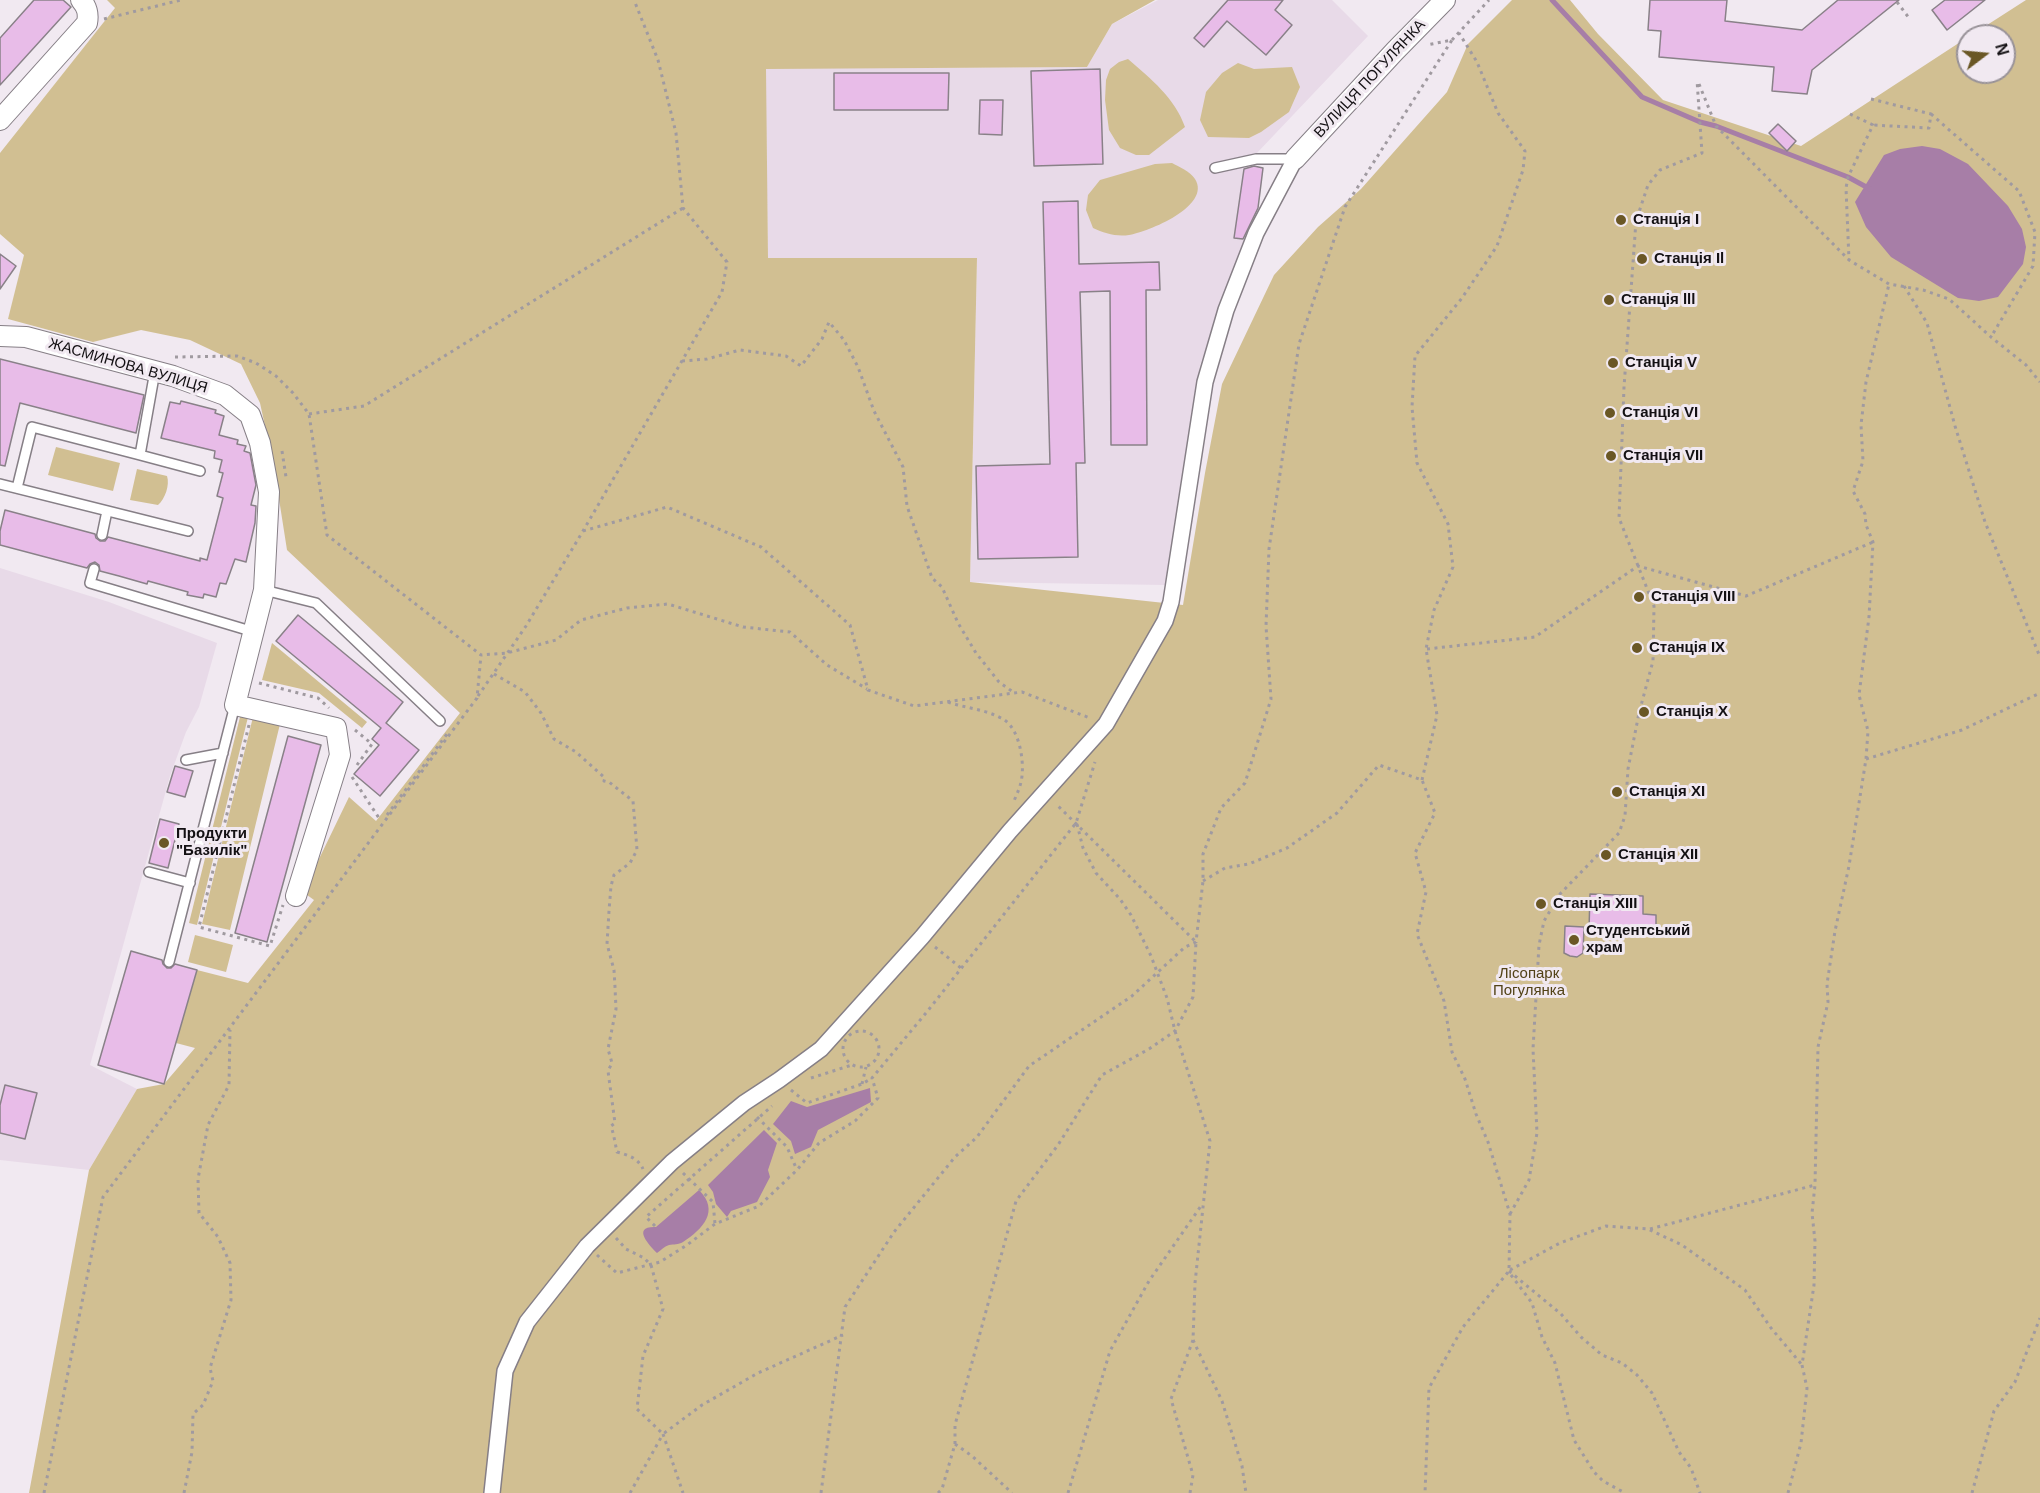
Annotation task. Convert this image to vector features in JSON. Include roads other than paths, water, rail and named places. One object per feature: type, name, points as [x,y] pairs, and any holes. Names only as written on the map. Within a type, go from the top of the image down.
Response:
[{"type":"street","points":[[0,120],[87,23],[89,15],[81,0]]},
{"type":"street","name":"ВУЛИЦЯ ПОГУЛЯНКА","points":[[1295,159],[1445,0]]},
{"type":"street","points":[[492,1493],[505,1371],[527,1322],[587,1246],[672,1162],[744,1103],[785,1085],[922,937],[1010,831],[1106,724],[1165,621],[1171,602],[1205,382],[1214,348],[1256,233],[1295,159]]},
{"type":"street","name":"ЖАСМИНОВА ВУЛИЦЯ","points":[[0,336],[27,337],[160,364],[225,395],[250,415],[260,443],[269,492],[264,590],[254,632],[244,707]]},
{"type":"street","points":[[244,707],[336,729],[340,754],[290,898]]},
{"type":"lane","points":[[1215,168],[1256,159],[1295,159]]},
{"type":"lane","points":[[140,455],[160,364]]},
{"type":"lane","points":[[17,488],[32,427],[200,471]]},
{"type":"lane","points":[[0,484],[188,531]]},
{"type":"lane","points":[[102,536],[107,511]]},
{"type":"lane","points":[[94,569],[90,583],[254,632]]},
{"type":"lane","points":[[264,590],[316,603],[440,721]]},
{"type":"lane","points":[[169,962],[223,753],[244,707]]},
{"type":"lane","points":[[186,759],[223,753]]},
{"type":"lane","points":[[148,872],[190,883]]},
{"type":"waterway","points":[[1552,0],[1642,97],[1700,122],[1716,126],[1848,177],[1870,189]]},
{"type":"place","name":"Cтанція I","points":[[1621,220]]},
{"type":"place","name":"Cтанція Il","points":[[1642,259]]},
{"type":"place","name":"Cтанція lll","points":[[1609,300]]},
{"type":"place","name":"Cтанція V","points":[[1613,363]]},
{"type":"place","name":"Станція VI","points":[[1610,413]]},
{"type":"place","name":"Станція VII","points":[[1611,456]]},
{"type":"place","name":"Cтанція VIII","points":[[1639,597]]},
{"type":"place","name":"Cтанція IX","points":[[1637,648]]},
{"type":"place","name":"Cтанція X","points":[[1644,712]]},
{"type":"place","name":"Cтанція XI","points":[[1617,792]]},
{"type":"place","name":"Продукти \"Базилік\"","points":[[164,843]]},
{"type":"place","name":"Cтанція XII","points":[[1606,855]]},
{"type":"place","name":"Cтанція XIII","points":[[1541,904]]},
{"type":"place","name":"Студентський храм","points":[[1574,940]]},
{"type":"park label","name":"Лісопарк Погулянка","points":[[1529,982]]}]
